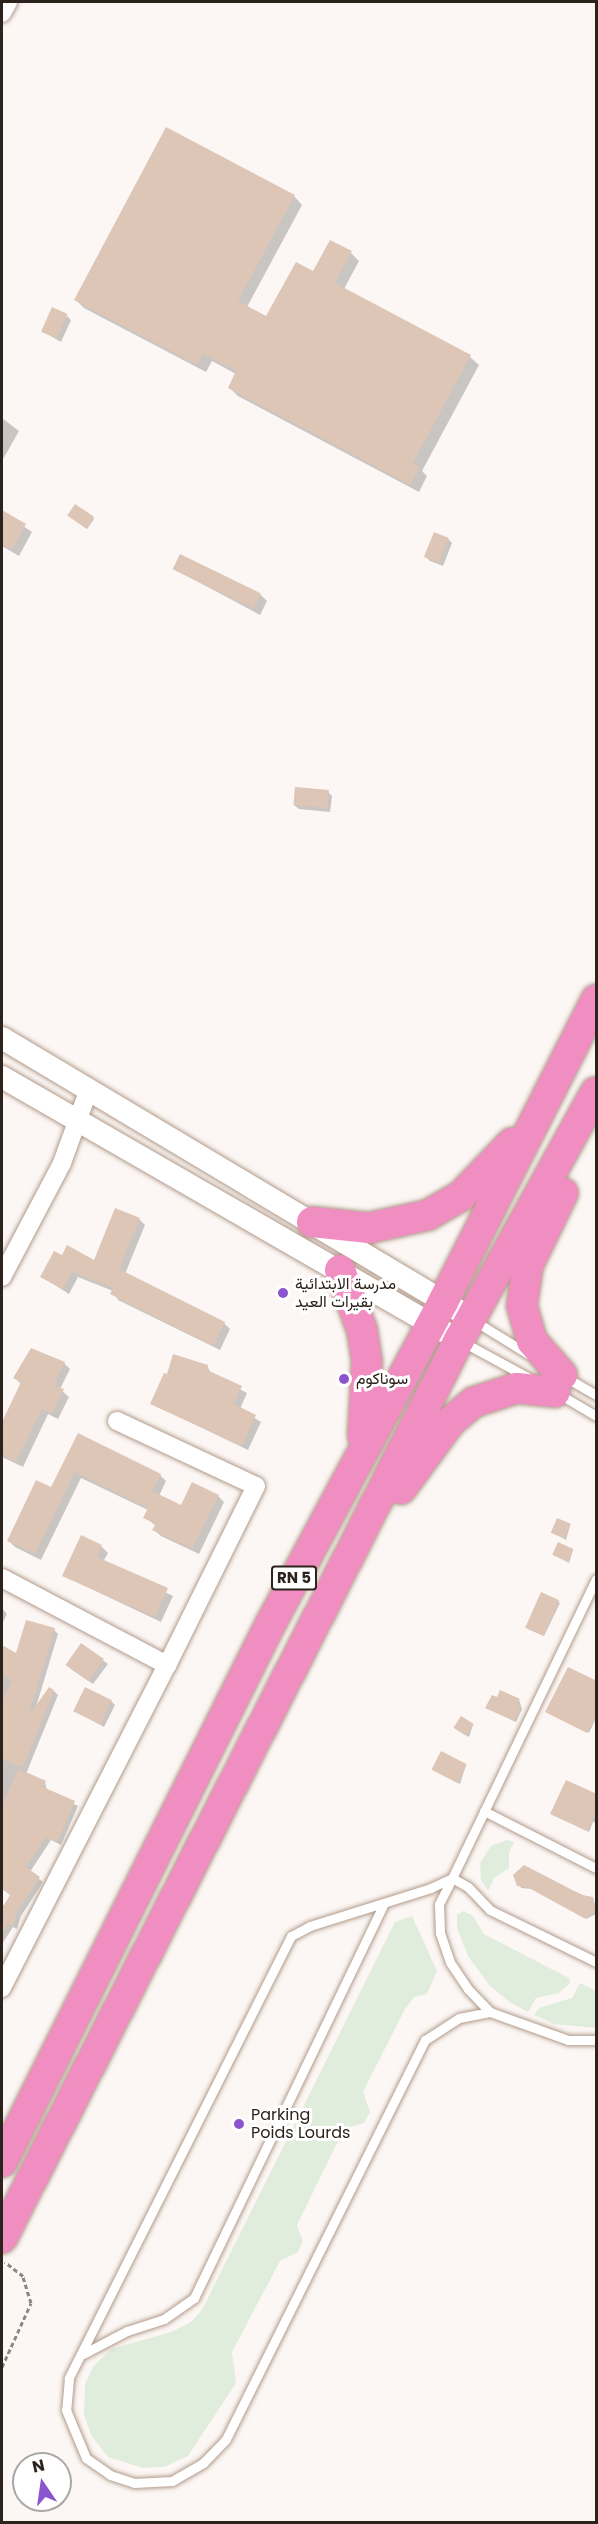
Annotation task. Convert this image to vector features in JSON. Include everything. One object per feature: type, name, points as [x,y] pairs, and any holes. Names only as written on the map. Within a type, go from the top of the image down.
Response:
[{"type":"highway","name":"RN 5","points":[[2,2162],[271,1623],[436,1313],[531,1123],[597,1000]]},
{"type":"highway","name":"RN 5","points":[[2,2238],[465,1329],[591,1103]]},
{"type":"highway","points":[[356,1546],[461,1411],[502,1391],[558,1384],[532,1341],[524,1318],[522,1292],[528,1265],[576,1164],[591,1103]]},
{"type":"highway","points":[[312,1222],[369,1228],[428,1215],[462,1194],[531,1123]]},
{"type":"highway","points":[[340,1270],[352,1299],[367,1361],[365,1425],[358,1457]]},
{"type":"street","points":[[2,13],[8,2]]},
{"type":"street","points":[[2,1038],[312,1222],[436,1313]]},
{"type":"street","points":[[2,1077],[340,1270],[436,1313],[465,1329]]},
{"type":"street","points":[[2,1277],[62,1163],[89,1089]]},
{"type":"street","points":[[2,1988],[256,1486],[117,1420]]},
{"type":"street","points":[[2,1578],[167,1665]]},
{"type":"lane","points":[[465,1329],[558,1384],[597,1416]]},
{"type":"lane","points":[[465,1329],[558,1384],[597,1395]]},
{"type":"lane","points":[[597,1579],[439,1904],[440,1933],[456,1971],[490,2012],[568,2040],[597,2040]]},
{"type":"lane","points":[[484,1811],[597,1868]]},
{"type":"lane","points":[[490,2012],[459,2019],[424,2040],[226,2439],[204,2463],[172,2481],[134,2483],[110,2475],[86,2458],[66,2410],[69,2378],[291,1936],[310,1926],[384,1903],[452,1878],[468,1887],[490,1910],[597,1962]]},
{"type":"lane","points":[[81,2355],[118,2335],[164,2319],[194,2298],[384,1903]]},
{"type":"path","points":[[2,2260],[24,2276],[31,2303],[2,2367]]},
{"type":"green space","points":[[507,1840],[514,1842],[509,1853],[509,1868],[494,1878],[488,1891],[481,1880],[480,1863],[491,1846]]},
{"type":"green space","points":[[463,1911],[473,1916],[484,1934],[569,1978],[570,1983],[559,1993],[536,1998],[528,2012],[511,2003],[490,1986],[468,1956],[457,1928],[457,1915]]},
{"type":"green space","points":[[412,1916],[437,1971],[427,1994],[414,1997],[405,2009],[363,2092],[370,2112],[364,2123],[344,2129],[297,2225],[303,2241],[298,2252],[280,2261],[232,2352],[236,2383],[188,2456],[164,2467],[143,2468],[108,2457],[91,2435],[84,2415],[85,2384],[93,2367],[111,2349],[171,2332],[191,2322],[202,2310],[395,1922]]},
{"type":"green space","points":[[580,1983],[596,1991],[596,2028],[554,2024],[534,2015],[539,2008],[572,1998]]},
{"type":"building","points":[[166,127],[295,195],[238,301],[266,316],[296,262],[313,271],[330,240],[352,251],[335,283],[471,355],[413,463],[420,467],[410,485],[228,388],[236,371],[203,354],[197,365],[74,300]]},
{"type":"building","points":[[52,307],[68,314],[57,339],[41,332]]},
{"type":"building","points":[[75,504],[94,517],[86,528],[67,516]]},
{"type":"building","points":[[2,510],[26,524],[12,550],[2,544]]},
{"type":"building","points":[[434,532],[449,538],[439,563],[424,557]]},
{"type":"building","points":[[180,554],[261,593],[253,609],[173,569]]},
{"type":"building","points":[[295,787],[329,790],[327,808],[293,805]]},
{"type":"building","points":[[115,1208],[140,1218],[119,1269],[225,1322],[213,1346],[110,1294],[113,1288],[72,1272],[63,1289],[40,1277],[54,1251],[62,1255],[67,1245],[94,1260]]},
{"type":"building","points":[[31,1348],[65,1362],[54,1385],[64,1389],[52,1414],[42,1409],[16,1462],[2,1455],[2,1422],[21,1382],[13,1378]]},
{"type":"building","points":[[173,1354],[208,1365],[207,1370],[242,1386],[234,1404],[256,1415],[242,1446],[150,1404],[164,1373],[167,1374]]},
{"type":"building","points":[[78,1433],[161,1474],[152,1491],[181,1505],[192,1482],[219,1495],[192,1549],[152,1530],[156,1524],[143,1518],[148,1508],[75,1472],[35,1554],[7,1541],[36,1480],[51,1487]]},
{"type":"building","points":[[557,1518],[571,1524],[565,1539],[551,1533]]},
{"type":"building","points":[[81,1535],[102,1545],[97,1557],[168,1588],[155,1617],[62,1576]]},
{"type":"building","points":[[558,1542],[574,1549],[568,1562],[552,1555]]},
{"type":"building","points":[[541,1592],[559,1600],[543,1636],[525,1628]]},
{"type":"building","points":[[26,1620],[55,1628],[28,1717],[49,1687],[54,1690],[23,1768],[2,1759],[2,1702],[12,1680],[2,1675],[2,1645],[16,1653]]},
{"type":"building","points":[[81,1643],[104,1659],[88,1681],[66,1665]]},
{"type":"building","points":[[568,1667],[597,1681],[597,1714],[587,1733],[545,1712]]},
{"type":"building","points":[[85,1687],[112,1700],[100,1724],[73,1711]]},
{"type":"building","points":[[500,1690],[520,1699],[517,1704],[521,1707],[514,1721],[485,1708],[492,1695],[497,1697]]},
{"type":"building","points":[[461,1716],[474,1724],[466,1736],[454,1728]]},
{"type":"building","points":[[441,1751],[467,1764],[457,1783],[431,1770]]},
{"type":"building","points":[[19,1769],[46,1781],[43,1787],[75,1801],[57,1842],[46,1837],[26,1867],[40,1877],[17,1911],[13,1926],[8,1924],[2,1934],[2,1904],[4,1905],[10,1895],[2,1889],[2,1805]]},
{"type":"building","points":[[566,1780],[597,1794],[597,1810],[587,1831],[550,1814]]},
{"type":"building","points":[[524,1865],[582,1895],[593,1897],[597,1912],[584,1918],[529,1888],[517,1886],[513,1875]]},
{"type":"place","name":"مدرسة الابتدائية بقيرات العيد","points":[[283,1293]]},
{"type":"place","name":"سوناكوم","points":[[344,1379]]},
{"type":"place","name":"Parking Poids Lourds","points":[[239,2124]]}]
